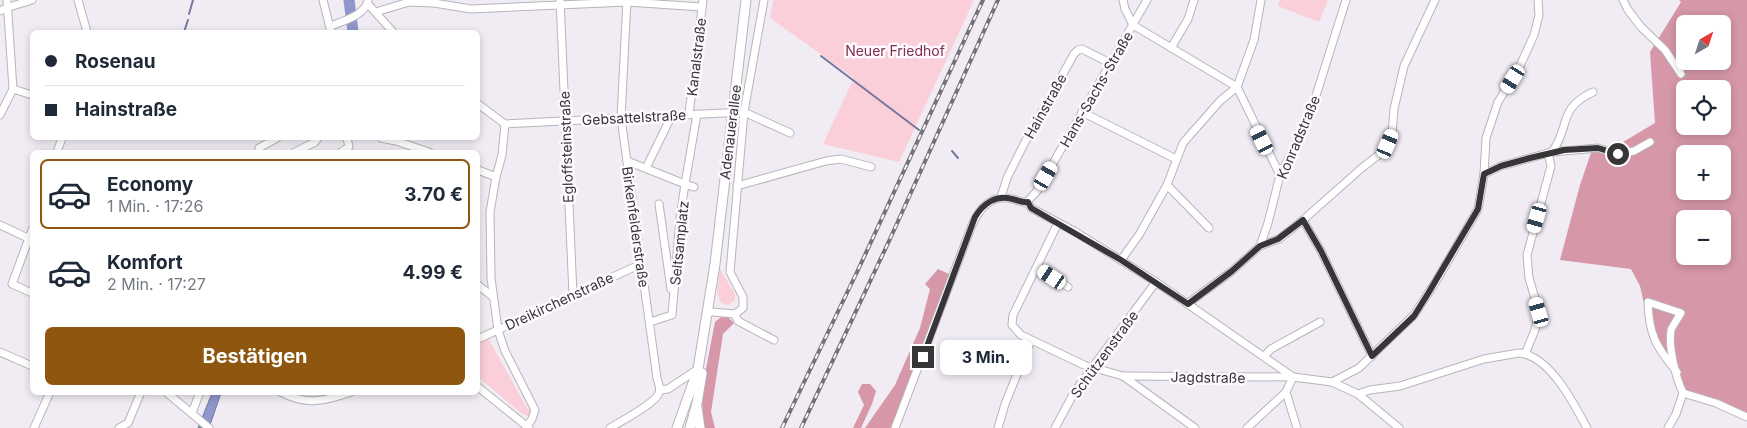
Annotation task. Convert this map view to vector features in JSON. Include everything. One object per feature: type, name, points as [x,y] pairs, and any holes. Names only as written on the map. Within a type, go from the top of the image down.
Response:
[{"type":"main road","name":"Adenauerallee","points":[[677,428],[698,369],[715,264],[746,0]]},
{"type":"main road","name":"Adenauerallee","points":[[690,428],[697,403],[712,312],[716,285],[715,264]]},
{"type":"main road","points":[[697,403],[700,428]]},
{"type":"street","points":[[0,11],[8,3],[32,0]]},
{"type":"street","points":[[78,0],[86,30]]},
{"type":"street","points":[[323,0],[331,30],[362,11],[368,2],[391,30]]},
{"type":"street","points":[[712,312],[736,314],[743,308],[743,297],[730,272],[744,112],[764,0]]},
{"type":"street","points":[[1123,0],[1124,9],[1133,25],[1237,87],[1280,175]]},
{"type":"street","name":"Hans-Sachs-Straße","points":[[1028,202],[1037,192],[1147,0]]},
{"type":"street","points":[[1172,48],[1188,19],[1194,0]]},
{"type":"street","points":[[1121,260],[1143,228],[1167,185],[1183,143],[1220,101],[1237,87],[1254,40],[1261,0]]},
{"type":"street","name":"Konradstraße","points":[[1260,246],[1280,175],[1309,118],[1346,0]]},
{"type":"street","points":[[1188,304],[1232,271],[1260,246],[1278,239],[1303,220],[1380,154],[1388,144],[1392,134],[1394,109],[1404,66],[1436,0]]},
{"type":"street","points":[[1332,382],[1354,371],[1414,316],[1478,209],[1484,174],[1486,138],[1493,113],[1526,55],[1539,15],[1538,0]]},
{"type":"street","points":[[1623,0],[1641,27],[1665,50],[1681,74]]},
{"type":"street","points":[[376,12],[409,2],[434,3],[471,9],[560,2],[627,1],[703,4]]},
{"type":"street","name":"Birkenfelderstraße","points":[[627,1],[622,118],[660,390]]},
{"type":"street","name":"Egloffsteinstraße","points":[[560,2],[573,295]]},
{"type":"street","points":[[0,114],[13,89],[8,3]]},
{"type":"street","name":"Kanalstraße","points":[[689,114],[703,4]]},
{"type":"street","name":"Hainstraße","points":[[1002,197],[1007,178],[1018,154],[1074,54],[1082,48],[1110,62]]},
{"type":"street","points":[[13,89],[30,94]]},
{"type":"street","points":[[1525,354],[1535,330],[1539,312],[1529,278],[1527,255],[1551,166],[1550,153],[1559,142],[1569,110],[1576,102],[1593,92]]},
{"type":"street","points":[[480,105],[505,124],[502,155],[490,212],[491,278],[498,330],[505,351],[535,410],[528,427],[480,389]]},
{"type":"street","points":[[744,112],[790,133]]},
{"type":"street","name":"Gebsattelstraße","points":[[505,124],[744,112]]},
{"type":"street","points":[[1082,112],[1176,159]]},
{"type":"street","name":"Seltsamplatz","points":[[650,322],[672,315],[680,218],[697,114]]},
{"type":"street","points":[[646,168],[672,115]]},
{"type":"street","points":[[259,150],[274,140]]},
{"type":"street","points":[[299,150],[316,140]]},
{"type":"street","points":[[344,150],[349,147],[347,140]]},
{"type":"street","points":[[399,140],[424,150]]},
{"type":"street","points":[[1484,174],[1501,166],[1550,153],[1598,148],[1618,154],[1634,151],[1650,142]]},
{"type":"street","points":[[737,186],[826,161],[841,159],[871,167]]},
{"type":"street","name":"Seltsamplatz","points":[[627,161],[694,186]]},
{"type":"street","points":[[480,171],[496,177]]},
{"type":"street","points":[[1167,185],[1209,228]]},
{"type":"street","points":[[895,428],[975,217],[992,200],[1002,197],[1024,203],[1028,202],[1031,208],[1156,282],[1293,377],[1286,392],[1247,428]]},
{"type":"street","name":"Seltsamplatz","points":[[659,204],[673,302]]},
{"type":"street","points":[[1303,220],[1321,251],[1372,356]]},
{"type":"street","points":[[1058,223],[1013,315],[1012,325],[1016,331],[1031,340],[1092,368],[1123,376],[1195,428]]},
{"type":"street","points":[[0,225],[30,239]]},
{"type":"street","points":[[30,241],[12,284],[30,292]]},
{"type":"street","name":"Dreikirchenstraße","points":[[480,338],[641,264]]},
{"type":"street","points":[[1037,266],[1068,287]]},
{"type":"street","name":"Schützenstraße","points":[[1056,428],[1075,391],[1156,282]]},
{"type":"street","points":[[480,287],[493,297]]},
{"type":"street","points":[[1668,428],[1676,414],[1683,393],[1679,384],[1677,372],[1672,351],[1672,330],[1681,313],[1648,302],[1648,324],[1660,352],[1677,372]]},
{"type":"street","points":[[736,314],[738,321],[774,340]]},
{"type":"street","points":[[1264,356],[1271,349],[1320,322]]},
{"type":"street","points":[[998,428],[1005,404],[1031,340]]},
{"type":"street","points":[[0,352],[30,365]]},
{"type":"street","points":[[1358,394],[1370,390],[1400,386],[1484,358],[1519,353],[1533,356],[1551,372],[1565,389],[1587,428]]},
{"type":"street","points":[[610,428],[651,402],[660,390],[668,389],[698,369]]},
{"type":"street","name":"Jagdstraße","points":[[1123,376],[1293,377],[1332,382],[1358,394],[1399,428]]},
{"type":"street","points":[[1286,392],[1297,428]]},
{"type":"street","points":[[1683,393],[1716,403],[1747,417]]},
{"type":"street","points":[[34,428],[49,395]]},
{"type":"street","points":[[118,428],[128,423],[140,395]]},
{"type":"street","points":[[170,395],[210,428]]},
{"type":"street","points":[[192,413],[199,395]]},
{"type":"street","points":[[286,395],[311,402],[332,399],[343,395]]},
{"type":"green space","name":"Neuer Friedhof","points":[[773,0],[974,0],[899,162],[823,144],[854,78],[770,18]]},
{"type":"green space","points":[[1280,0],[1328,0],[1319,22],[1278,6]]},
{"type":"green space","points":[[720,269],[735,294],[735,300],[728,305],[721,303],[717,293]]},
{"type":"green space","points":[[488,338],[527,408],[532,410],[530,417],[521,413],[480,379],[480,343]]},
{"type":"shaded area","points":[[1679,0],[1747,0],[1747,413],[1685,390],[1650,330],[1640,286],[1631,269],[1560,260],[1580,185],[1592,150],[1623,142],[1655,123],[1650,52],[1681,2]]},
{"type":"shaded area","points":[[938,269],[951,275],[892,428],[865,428],[895,385],[920,328],[930,289],[925,284]]},
{"type":"shaded area","points":[[725,314],[734,323],[723,334],[711,412],[715,428],[704,428],[702,401],[705,374],[715,322]]},
{"type":"shaded area","points":[[862,384],[870,384],[876,391],[861,428],[853,428],[864,405],[858,392]]},
{"type":"water","points":[[211,395],[220,395],[209,428],[198,428]]},
{"type":"waterway","points":[[189,14],[193,0]]},
{"type":"waterway","points":[[349,0],[353,30]]},
{"type":"waterway","points":[[185,30],[188,20]]},
{"type":"waterway","points":[[821,56],[919,130]]},
{"type":"waterway","points":[[952,151],[958,158]]},
{"type":"railway","points":[[782,428],[858,270],[983,0]]},
{"type":"railway","points":[[801,428],[890,239],[998,0]]},
{"type":"route","points":[[923,357],[975,217],[980,209],[992,200],[1002,197],[1024,203],[1028,202],[1031,208],[1121,260],[1188,304],[1232,271],[1260,246],[1278,239],[1303,220],[1321,251],[1372,356],[1414,316],[1438,278],[1478,209],[1484,174],[1501,166],[1564,150],[1598,148],[1618,154]]}]
